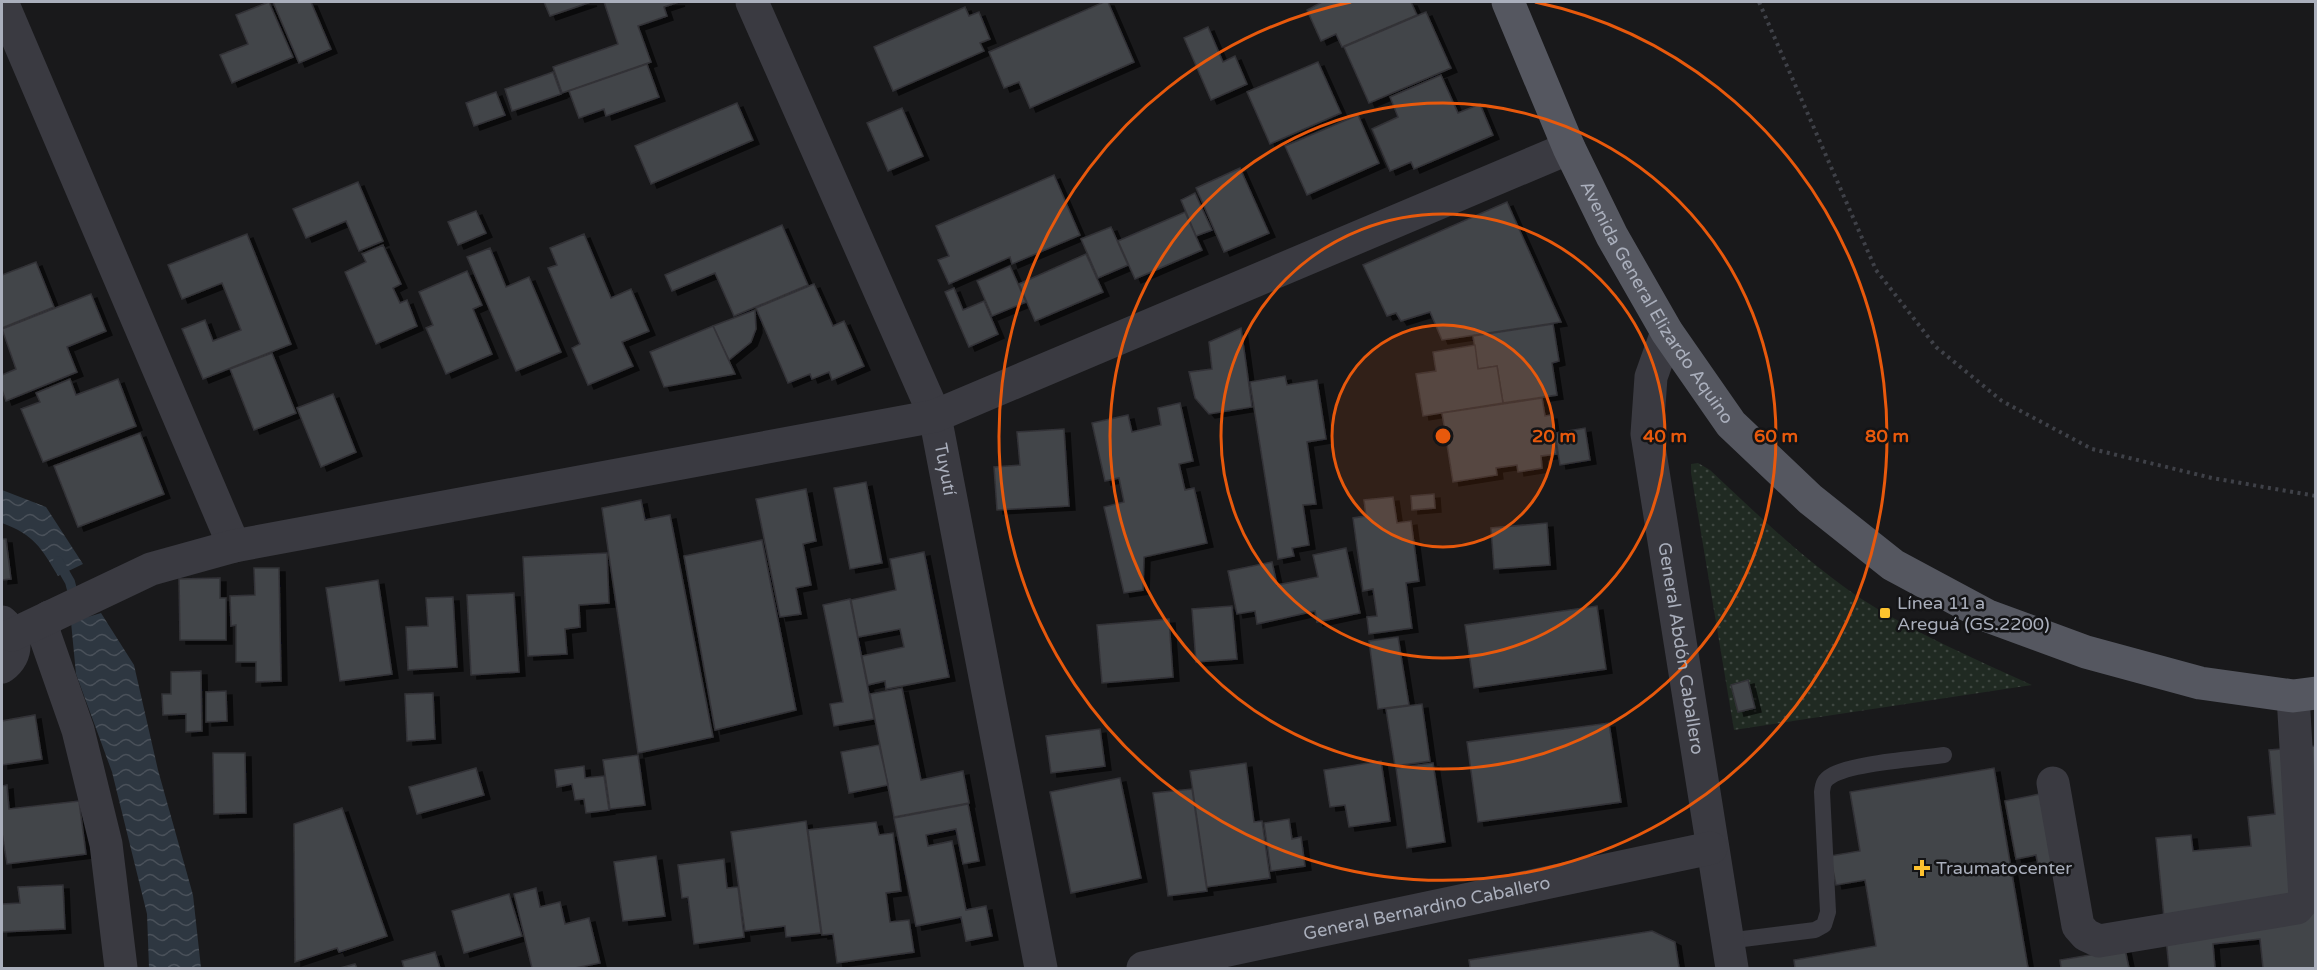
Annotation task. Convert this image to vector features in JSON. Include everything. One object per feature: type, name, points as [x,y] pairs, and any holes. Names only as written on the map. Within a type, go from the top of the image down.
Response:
[{"type":"main road","name":"Avenida General Elizardo Aquino","points":[[1508,2],[1569,148],[1612,236],[1667,332],[1731,424],[1810,499],[1893,565],[1988,616],[2086,652],[2200,683],[2304,695]]},
{"type":"street","points":[[2,2],[234,546]]},
{"type":"street","name":"Tuyutí","points":[[752,2],[935,416],[1041,969]]},
{"type":"street","points":[[2,667],[13,652],[7,629],[49,617],[150,569],[234,546],[935,416],[1569,148]]},
{"type":"street","name":"General Abdón Caballero","points":[[1667,332],[1651,377],[1647,434],[1729,955]]},
{"type":"street","points":[[49,617],[43,630],[78,730],[106,844],[120,969]]},
{"type":"street","points":[[2053,783],[2078,926],[2091,939],[2099,941],[2297,908],[2305,898],[2304,695]]},
{"type":"street","name":"General Bernardino Caballero","points":[[1143,969],[1711,848]]},
{"type":"lane","points":[[1729,955],[1815,930],[1824,925],[1828,912],[1821,792],[1824,782],[1832,775],[1848,770],[1944,755]]},
{"type":"path","points":[[1759,2],[1876,270],[1936,347],[2002,401],[2092,449],[2212,478],[2316,496]]},
{"type":"shaded area","points":[[1698,463],[1710,470],[1801,553],[1860,598],[1923,634],[2032,685],[1734,730],[1691,473],[1691,464]]},
{"type":"water","points":[[2,490],[46,507],[83,564],[58,576],[36,543],[22,532],[2,523]]},
{"type":"water","points":[[101,613],[134,665],[158,770],[193,895],[201,968],[149,968],[147,914],[112,772],[76,674],[71,622]]},
{"type":"building","points":[[269,2],[293,57],[232,83],[220,55],[248,44],[236,15]]},
{"type":"building","points":[[273,2],[311,2],[331,49],[299,63]]},
{"type":"building","points":[[544,2],[591,2],[550,16]]},
{"type":"building","points":[[604,2],[679,2],[664,7],[667,16],[638,26],[651,62],[562,93],[553,67],[618,44]]},
{"type":"building","points":[[1108,2],[1134,62],[1030,108],[1019,82],[1004,88],[989,52]]},
{"type":"building","points":[[1322,2],[1411,2],[1417,15],[1342,47],[1336,34],[1321,41],[1307,10]]},
{"type":"building","points":[[965,7],[969,16],[979,12],[990,39],[980,43],[984,51],[893,91],[874,47]]},
{"type":"building","points":[[1426,12],[1451,68],[1369,103],[1344,47]]},
{"type":"building","points":[[1208,27],[1223,62],[1235,56],[1247,84],[1211,100],[1184,38]]},
{"type":"building","points":[[1318,62],[1341,113],[1270,144],[1247,92]]},
{"type":"building","points":[[647,64],[659,97],[606,116],[604,109],[579,118],[569,91]]},
{"type":"building","points":[[553,72],[561,94],[512,111],[505,89]]},
{"type":"building","points":[[1441,75],[1458,113],[1480,104],[1493,135],[1414,169],[1411,162],[1390,171],[1372,129],[1398,117],[1390,97]]},
{"type":"building","points":[[496,92],[505,115],[474,126],[466,103]]},
{"type":"building","points":[[737,103],[753,140],[651,184],[635,146]]},
{"type":"building","points":[[902,108],[923,156],[888,171],[867,123]]},
{"type":"building","points":[[1358,115],[1379,163],[1307,195],[1285,146]]},
{"type":"building","points":[[1240,168],[1269,233],[1224,252],[1196,188]]},
{"type":"building","points":[[1054,175],[1080,235],[1012,264],[1010,257],[949,284],[938,260],[949,256],[936,226]]},
{"type":"building","points":[[358,182],[383,241],[359,251],[346,221],[306,238],[293,209]]},
{"type":"building","points":[[1195,193],[1212,230],[1196,236],[1181,200]]},
{"type":"building","points":[[1507,202],[1561,322],[1442,340],[1430,312],[1401,321],[1396,313],[1387,316],[1363,265]]},
{"type":"building","points":[[476,211],[486,233],[458,245],[448,222]]},
{"type":"building","points":[[1185,212],[1202,250],[1135,279],[1118,241]]},
{"type":"building","points":[[782,225],[808,285],[734,316],[715,273],[672,291],[665,275]]},
{"type":"building","points":[[1111,227],[1128,265],[1098,278],[1081,239]]},
{"type":"building","points":[[247,234],[291,344],[203,379],[182,329],[205,320],[213,341],[241,330],[222,283],[182,299],[168,265]]},
{"type":"building","points":[[584,234],[611,298],[631,289],[649,331],[622,342],[633,366],[588,385],[572,348],[580,344],[548,268],[557,265],[550,248]]},
{"type":"building","points":[[383,245],[401,284],[393,288],[400,303],[407,300],[417,326],[376,344],[345,272],[366,262],[362,254]]},
{"type":"building","points":[[490,248],[506,287],[529,277],[561,352],[516,371],[467,257]]},
{"type":"building","points":[[1086,254],[1103,292],[1035,321],[1019,284]]},
{"type":"building","points":[[36,262],[54,307],[2,328],[2,275]]},
{"type":"building","points":[[1010,266],[1026,302],[992,316],[977,281]]},
{"type":"building","points":[[467,271],[482,305],[473,309],[492,354],[446,374],[426,328],[433,325],[419,292]]},
{"type":"building","points":[[814,284],[833,326],[844,321],[864,366],[832,380],[829,372],[812,379],[810,374],[788,383],[756,308]]},
{"type":"building","points":[[954,288],[963,310],[984,301],[998,334],[969,347],[945,292]]},
{"type":"building","points":[[91,294],[106,331],[67,347],[77,372],[6,401],[2,390],[2,375],[16,369],[2,329]]},
{"type":"building","points":[[755,310],[756,329],[751,342],[729,360],[713,326]]},
{"type":"building","points":[[1553,324],[1559,361],[1552,363],[1557,395],[1503,403],[1497,366],[1478,369],[1473,336]]},
{"type":"building","points":[[713,326],[735,374],[664,387],[650,352]]},
{"type":"building","points":[[1241,328],[1252,407],[1209,414],[1195,398],[1189,372],[1212,369],[1209,342]]},
{"type":"building","points":[[1475,345],[1478,369],[1497,366],[1503,403],[1423,416],[1416,374],[1436,371],[1433,352]]},
{"type":"building","points":[[272,353],[296,413],[254,430],[230,369]]},
{"type":"building","points":[[1285,376],[1287,385],[1317,380],[1326,439],[1307,442],[1316,504],[1303,505],[1309,545],[1292,548],[1294,556],[1278,559],[1250,382]]},
{"type":"building","points":[[70,379],[76,395],[118,379],[136,426],[43,462],[21,409],[40,402],[36,393]]},
{"type":"building","points":[[333,394],[356,452],[321,467],[297,408]]},
{"type":"building","points":[[1542,398],[1545,416],[1551,415],[1557,454],[1541,456],[1542,468],[1518,472],[1517,465],[1496,468],[1497,475],[1453,482],[1442,413]]},
{"type":"building","points":[[1180,403],[1193,461],[1179,464],[1185,490],[1194,488],[1207,543],[1144,557],[1143,590],[1124,593],[1104,507],[1124,502],[1119,478],[1105,481],[1092,423],[1128,415],[1132,432],[1161,425],[1158,408]]},
{"type":"building","points":[[1585,428],[1590,460],[1560,465],[1555,433]]},
{"type":"building","points":[[1064,429],[1069,506],[997,510],[994,467],[1020,465],[1017,432]]},
{"type":"building","points":[[140,433],[164,494],[78,527],[54,466]]},
{"type":"building","points":[[866,482],[882,563],[850,569],[834,488]]},
{"type":"building","points":[[806,489],[816,541],[803,544],[811,585],[796,588],[801,614],[780,617],[756,499]]},
{"type":"building","points":[[1434,494],[1435,508],[1412,510],[1411,496]]},
{"type":"building","points":[[1393,497],[1397,523],[1411,521],[1419,581],[1406,583],[1412,628],[1369,634],[1367,617],[1377,616],[1373,589],[1363,591],[1353,518],[1366,516],[1364,500]]},
{"type":"building","points":[[641,500],[645,520],[670,515],[713,737],[638,753],[602,508]]},
{"type":"building","points":[[1547,523],[1550,565],[1494,569],[1491,528]]},
{"type":"building","points":[[2,539],[6,539],[11,579],[2,580]]},
{"type":"building","points":[[762,540],[796,710],[715,730],[684,556]]},
{"type":"building","points":[[1346,548],[1360,613],[1317,622],[1315,611],[1257,624],[1255,611],[1237,614],[1228,571],[1272,562],[1277,585],[1318,577],[1313,555]]},
{"type":"building","points":[[924,552],[949,677],[886,689],[885,681],[868,685],[862,656],[904,647],[900,629],[858,637],[851,600],[896,590],[890,559]]},
{"type":"building","points":[[607,553],[609,603],[579,605],[580,627],[565,629],[567,654],[528,656],[523,557]]},
{"type":"building","points":[[254,568],[279,568],[281,681],[256,682],[256,662],[236,662],[236,625],[231,626],[230,596],[255,595]]},
{"type":"building","points":[[220,578],[220,598],[226,598],[226,640],[180,640],[179,579]]},
{"type":"building","points":[[378,580],[392,674],[340,681],[326,588]]},
{"type":"building","points":[[514,593],[519,672],[471,675],[467,595]]},
{"type":"building","points":[[453,597],[457,667],[408,670],[406,627],[428,626],[426,598]]},
{"type":"building","points":[[850,599],[874,719],[834,726],[830,704],[843,702],[823,605]]},
{"type":"building","points":[[1232,606],[1237,659],[1196,662],[1192,609]]},
{"type":"building","points":[[1597,606],[1606,669],[1474,688],[1465,625]]},
{"type":"building","points":[[1169,619],[1173,677],[1102,683],[1097,625]]},
{"type":"building","points":[[1398,637],[1409,705],[1378,709],[1369,641]]},
{"type":"building","points":[[201,671],[202,731],[186,732],[186,714],[163,715],[162,694],[171,694],[171,672]]},
{"type":"building","points":[[1748,680],[1755,708],[1738,712],[1731,685]]},
{"type":"building","points":[[902,688],[921,780],[963,771],[969,803],[894,817],[870,694]]},
{"type":"building","points":[[226,691],[227,721],[206,722],[206,692]]},
{"type":"building","points":[[433,693],[435,739],[407,741],[405,694]]},
{"type":"building","points":[[1422,704],[1430,761],[1395,766],[1386,709]]},
{"type":"building","points":[[35,715],[42,759],[2,765],[2,721]]},
{"type":"building","points":[[1609,723],[1621,802],[1478,822],[1467,742]]},
{"type":"building","points":[[1100,729],[1105,766],[1051,773],[1046,736]]},
{"type":"building","points":[[879,745],[888,785],[849,793],[841,752]]},
{"type":"building","points":[[2316,746],[2316,790],[2289,793],[2316,810],[2316,968],[2263,968],[2260,939],[2213,944],[2215,968],[2169,968],[2156,838],[2191,835],[2193,851],[2251,846],[2248,817],[2275,814],[2269,750]]},
{"type":"building","points":[[213,753],[245,753],[246,813],[214,814]]},
{"type":"building","points":[[638,755],[645,805],[610,809],[603,760]]},
{"type":"building","points":[[1381,761],[1390,821],[1349,827],[1345,805],[1330,807],[1324,770]]},
{"type":"building","points":[[1246,763],[1254,822],[1262,821],[1270,878],[1207,887],[1190,771]]},
{"type":"building","points":[[1433,763],[1445,842],[1407,848],[1396,768]]},
{"type":"building","points":[[584,766],[585,778],[604,776],[609,810],[586,813],[584,799],[575,800],[572,784],[557,787],[555,770]]},
{"type":"building","points":[[476,768],[484,795],[417,814],[409,787]]},
{"type":"building","name":"Traumatocenter","points":[[1994,768],[2028,968],[1795,968],[1794,960],[1876,946],[1865,880],[1836,885],[1830,856],[1860,851],[1850,792]]},
{"type":"building","points":[[1120,778],[1141,878],[1071,893],[1050,792]]},
{"type":"building","points":[[7,785],[9,809],[79,801],[86,854],[7,864],[2,833],[2,786]]},
{"type":"building","points":[[1192,789],[1207,891],[1168,896],[1153,793]]},
{"type":"building","points":[[2050,792],[2064,865],[2039,870],[2036,855],[2016,859],[2005,801]]},
{"type":"building","points":[[968,804],[979,861],[963,864],[956,829],[926,835],[928,846],[952,841],[966,910],[986,906],[992,936],[966,941],[961,917],[916,926],[894,818]]},
{"type":"building","points":[[342,808],[387,936],[339,952],[337,948],[295,962],[294,824]]},
{"type":"building","points":[[1289,819],[1292,839],[1301,837],[1305,866],[1271,871],[1264,823]]},
{"type":"building","points":[[806,821],[821,933],[786,937],[785,926],[745,931],[731,832]]},
{"type":"building","points":[[876,822],[879,835],[893,833],[901,891],[886,893],[890,922],[909,920],[914,952],[837,963],[833,934],[822,935],[808,830]]},
{"type":"building","points":[[656,856],[665,916],[623,921],[614,862]]},
{"type":"building","points":[[724,859],[727,888],[738,887],[744,937],[694,944],[688,897],[682,898],[678,865]]},
{"type":"building","points":[[63,885],[65,929],[2,932],[2,904],[20,903],[18,887]]},
{"type":"building","points":[[536,888],[540,907],[560,902],[565,924],[589,918],[600,963],[575,968],[532,968],[514,894]]},
{"type":"building","points":[[509,894],[522,936],[464,953],[452,911]]},
{"type":"building","points":[[1652,931],[1675,942],[1679,968],[1470,968],[1469,960]]},
{"type":"building","points":[[2125,949],[2129,968],[2061,968],[2060,960]]},
{"type":"building","points":[[435,952],[440,968],[404,968],[402,961]]},
{"type":"building","points":[[355,964],[357,968],[340,968]]},
{"type":"waterway","points":[[58,561],[70,582],[75,601]]},
{"type":"place","name":"Línea 11 a Areguá (GS.2200)","points":[[1885,613]]},
{"type":"place","name":"Traumatocenter","points":[[1922,868]]}]
